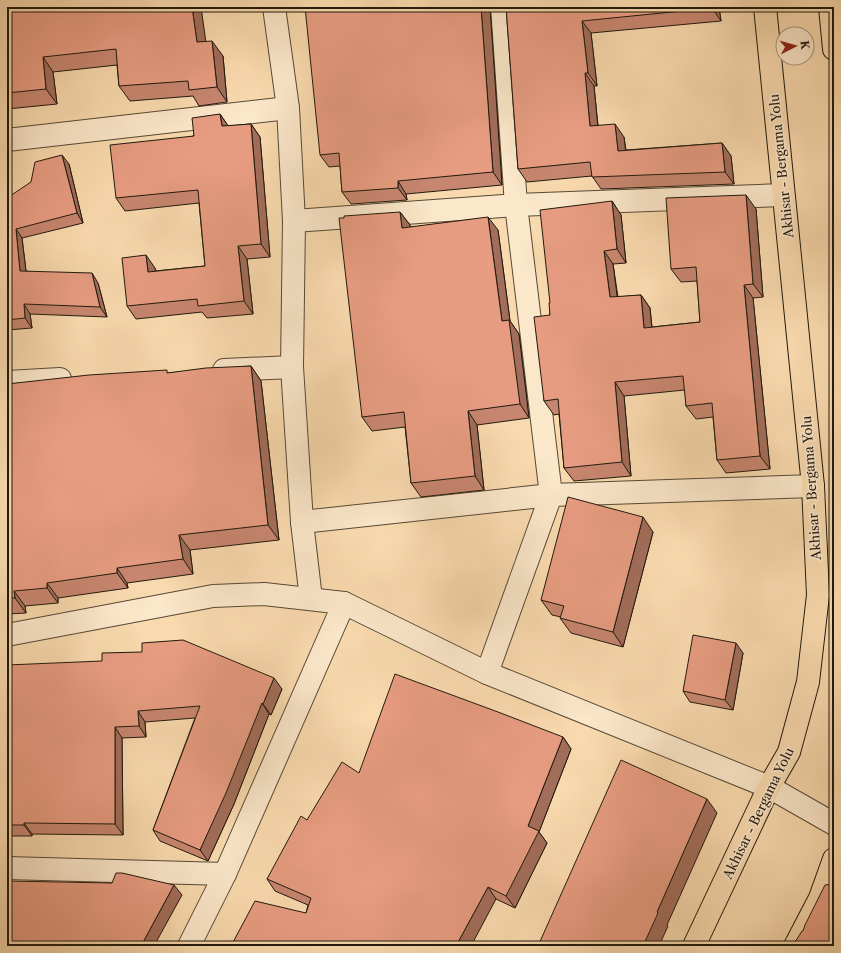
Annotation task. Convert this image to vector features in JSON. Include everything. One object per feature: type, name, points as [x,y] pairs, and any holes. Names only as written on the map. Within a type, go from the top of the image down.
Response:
[{"type":"main road","name":"Akhisar - Bergama Yolu","points":[[694,946],[769,787],[789,752],[808,682],[818,595],[813,486],[765,7]]},
{"type":"main road","points":[[830,7],[834,49]]},
{"type":"main road","points":[[795,946],[820,898],[834,859]]},
{"type":"street","points":[[274,7],[288,108],[294,221],[292,367],[302,522],[311,599]]},
{"type":"street","points":[[487,673],[551,495],[516,205],[502,7]]},
{"type":"street","points":[[7,140],[288,108]]},
{"type":"street","points":[[294,221],[516,205],[783,195]]},
{"type":"street","points":[[205,372],[292,367]]},
{"type":"street","points":[[7,382],[78,378]]},
{"type":"street","points":[[302,522],[551,495],[813,486]]},
{"type":"street","points":[[7,635],[111,614],[213,596],[264,594],[344,603],[487,673],[769,787],[834,824]]},
{"type":"street","points":[[189,946],[225,874],[344,603]]},
{"type":"street","points":[[7,868],[225,874]]},
{"type":"building","points":[[7,7],[192,7],[197,42],[212,41],[217,87],[189,90],[188,81],[119,86],[116,49],[43,57],[46,89],[7,93]]},
{"type":"building","points":[[305,7],[481,7],[493,172],[398,181],[398,188],[342,192],[339,153],[320,155]]},
{"type":"building","points":[[506,7],[712,7],[582,21],[588,73],[585,73],[590,126],[615,124],[618,151],[722,143],[725,172],[592,177],[590,162],[518,169]]},
{"type":"building","points":[[834,47],[834,85],[830,49]]},
{"type":"building","points":[[220,114],[222,126],[251,124],[261,244],[238,246],[244,301],[198,306],[197,299],[127,306],[122,258],[146,255],[148,272],[205,266],[198,190],[116,198],[110,145],[194,136],[192,118]]},
{"type":"building","points":[[62,155],[77,213],[16,229],[20,271],[92,273],[100,307],[24,304],[25,318],[7,320],[7,198],[31,182],[35,162]]},
{"type":"building","points":[[746,195],[753,284],[744,285],[760,456],[717,460],[712,403],[686,406],[683,376],[615,382],[622,462],[564,468],[558,399],[544,401],[534,317],[550,315],[540,210],[612,201],[617,249],[604,251],[610,297],[641,295],[644,328],[700,322],[696,267],[671,269],[666,198]]},
{"type":"building","points":[[400,212],[402,228],[488,217],[502,321],[509,320],[520,404],[468,411],[475,476],[411,483],[404,412],[362,417],[339,218],[344,218],[344,216]]},
{"type":"building","points":[[251,366],[268,525],[179,535],[183,559],[117,568],[117,573],[47,583],[47,588],[14,591],[15,598],[7,598],[7,384],[89,375],[167,370],[167,373],[206,368]]},
{"type":"building","points":[[568,497],[643,517],[613,632],[560,618],[564,606],[541,600]]},
{"type":"building","points":[[693,635],[736,643],[725,700],[683,691]]},
{"type":"building","points":[[183,640],[274,678],[263,704],[262,703],[226,793],[200,850],[153,830],[200,706],[138,711],[139,726],[115,727],[115,824],[24,823],[24,825],[7,825],[7,665],[102,661],[102,653],[142,652],[142,643]]},
{"type":"building","points":[[395,674],[563,737],[528,826],[539,831],[506,896],[488,887],[456,946],[231,946],[255,901],[306,913],[311,898],[267,879],[301,816],[307,820],[342,762],[359,773]]},
{"type":"building","points":[[621,760],[707,799],[657,912],[658,913],[643,946],[538,946]]},
{"type":"building","points":[[116,873],[122,873],[174,885],[141,946],[7,946],[7,881],[112,883]]},
{"type":"building","points":[[834,884],[834,946],[792,946],[803,931],[825,885]]}]
